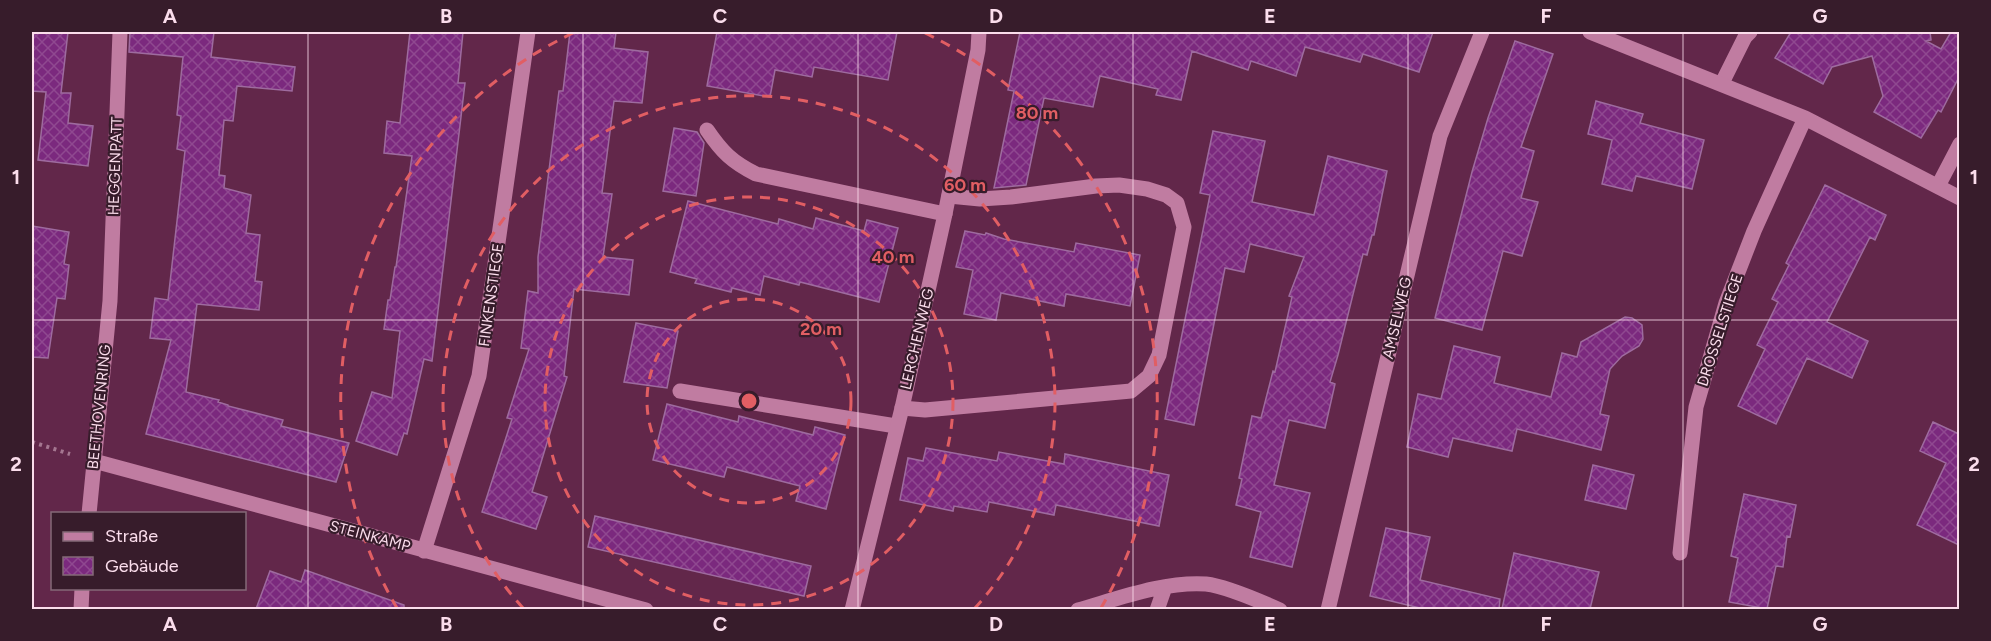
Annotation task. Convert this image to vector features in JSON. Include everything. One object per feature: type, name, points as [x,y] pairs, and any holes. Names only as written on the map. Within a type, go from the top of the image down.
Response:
[{"type":"street","name":"HEGGENPATT","points":[[110,301],[120,32]]},
{"type":"street","name":"FINKENSTIEGE","points":[[424,551],[479,376],[528,32]]},
{"type":"street","name":"LERCHENWEG","points":[[852,609],[902,408],[949,196],[978,50],[979,32]]},
{"type":"street","name":"AMSELWEG","points":[[1328,609],[1440,136],[1482,32]]},
{"type":"street","points":[[1590,32],[1805,118],[1959,198]]},
{"type":"street","points":[[1722,83],[1745,37],[1750,32]]},
{"type":"street","name":"DROSSELSTIEGE","points":[[1680,553],[1696,407],[1705,375],[1734,282],[1754,231],[1805,118]]},
{"type":"street","points":[[707,130],[722,152],[739,166],[756,174],[945,214]]},
{"type":"street","points":[[1938,186],[1959,144]]},
{"type":"street","points":[[902,408],[925,410],[1131,391],[1149,376],[1159,356],[1184,226],[1177,203],[1166,195],[1147,189],[1119,185],[1011,197],[980,199],[949,196]]},
{"type":"street","name":"BEETHOVENRING","points":[[89,512],[110,301]]},
{"type":"street","points":[[680,391],[896,426]]},
{"type":"street","name":"STEINKAMP","points":[[94,461],[646,609]]},
{"type":"street","points":[[1078,609],[1164,587],[1189,584],[1208,585],[1281,609]]},
{"type":"street","points":[[1157,609],[1164,587]]},
{"type":"street","points":[[81,609],[82,590]]},
{"type":"path","points":[[32,442],[94,461]]},
{"type":"building","points":[[32,32],[68,32],[61,93],[71,93],[68,123],[93,126],[88,166],[38,160],[46,92],[32,91]]},
{"type":"building","points":[[130,32],[214,32],[211,57],[295,67],[292,91],[237,86],[233,121],[224,120],[219,175],[225,176],[224,188],[251,195],[246,233],[260,235],[255,281],[262,282],[259,310],[197,304],[186,392],[219,400],[218,402],[228,406],[283,420],[281,426],[349,443],[336,482],[146,434],[171,340],[150,338],[155,298],[168,300],[185,151],[177,149],[181,116],[177,115],[183,57],[129,52]]},
{"type":"building","points":[[410,32],[463,32],[458,83],[465,83],[432,361],[424,359],[407,434],[404,433],[397,455],[356,441],[372,392],[392,398],[400,331],[384,329],[396,267],[412,156],[384,153],[387,121],[400,123]]},
{"type":"building","points":[[570,32],[616,32],[614,48],[648,52],[642,103],[614,101],[602,193],[612,194],[603,257],[633,260],[629,295],[574,289],[564,376],[567,377],[532,492],[547,497],[536,529],[482,512],[512,419],[507,418],[529,349],[521,348],[528,291],[538,293],[538,257],[559,91],[563,91]]},
{"type":"building","points":[[717,32],[897,32],[888,80],[814,67],[812,77],[775,70],[770,97],[707,86]]},
{"type":"building","points":[[1020,32],[1433,32],[1419,72],[1363,54],[1360,62],[1305,47],[1296,76],[1251,61],[1248,70],[1192,51],[1181,100],[1156,95],[1158,89],[1100,76],[1093,107],[1044,98],[1026,185],[994,188],[1014,91],[1008,90]]},
{"type":"building","points":[[1791,32],[1930,32],[1931,40],[1926,41],[1941,49],[1951,32],[1959,32],[1959,77],[1941,112],[1938,110],[1921,138],[1874,112],[1883,96],[1872,56],[1832,67],[1823,84],[1775,58]]},
{"type":"building","points":[[1515,41],[1553,54],[1521,147],[1534,151],[1521,198],[1538,202],[1522,256],[1503,251],[1482,330],[1435,318],[1472,172]]},
{"type":"building","points":[[1596,101],[1643,114],[1640,123],[1704,140],[1692,189],[1636,176],[1632,191],[1602,184],[1612,140],[1588,134]]},
{"type":"building","points":[[674,128],[697,132],[704,143],[696,196],[663,191]]},
{"type":"building","points":[[1213,131],[1265,141],[1252,202],[1314,215],[1328,156],[1387,171],[1374,235],[1372,235],[1367,255],[1363,254],[1330,382],[1335,384],[1325,428],[1289,420],[1274,485],[1310,493],[1292,567],[1250,557],[1261,512],[1236,505],[1242,479],[1239,478],[1252,416],[1261,418],[1273,371],[1275,372],[1292,297],[1289,296],[1304,257],[1250,244],[1244,272],[1225,268],[1194,425],[1165,419],[1210,195],[1200,193]]},
{"type":"building","points":[[1825,185],[1886,215],[1875,240],[1870,237],[1827,322],[1868,341],[1852,378],[1807,358],[1776,424],[1738,406],[1765,349],[1757,345],[1778,302],[1772,299],[1789,265],[1786,263]]},
{"type":"building","points":[[688,201],[778,224],[779,219],[813,229],[816,218],[864,231],[867,220],[898,228],[879,302],[800,282],[799,285],[764,276],[760,295],[732,288],[731,292],[695,283],[697,279],[670,272]]},
{"type":"building","points":[[32,226],[69,232],[64,264],[69,265],[65,299],[57,298],[48,358],[32,357]]},
{"type":"building","points":[[965,231],[985,235],[986,233],[1004,239],[1074,252],[1076,243],[1140,255],[1130,306],[1066,294],[1064,306],[1001,293],[996,320],[964,314],[973,270],[956,267]]},
{"type":"building","points":[[1625,317],[1632,318],[1642,325],[1643,339],[1639,346],[1622,356],[1610,369],[1600,414],[1609,416],[1601,450],[1517,429],[1512,451],[1453,438],[1448,457],[1407,447],[1418,394],[1441,399],[1454,346],[1500,357],[1494,383],[1551,397],[1562,353],[1577,357],[1581,342]]},
{"type":"building","points":[[636,323],[678,331],[667,388],[624,382]]},
{"type":"building","points":[[667,404],[738,422],[739,416],[813,435],[815,427],[845,435],[826,509],[796,501],[800,486],[727,467],[724,477],[653,460]]},
{"type":"building","points":[[1933,422],[1959,434],[1959,545],[1917,525],[1946,463],[1920,451]]},
{"type":"building","points":[[926,448],[997,461],[999,452],[1064,464],[1065,454],[1169,475],[1159,526],[1056,505],[1054,515],[989,502],[987,512],[954,506],[953,511],[900,500],[908,458],[923,461]]},
{"type":"building","points":[[1593,465],[1634,475],[1626,509],[1585,500]]},
{"type":"building","points":[[1744,494],[1796,505],[1790,537],[1787,536],[1783,567],[1776,566],[1767,609],[1729,602],[1738,558],[1731,556]]},
{"type":"building","points":[[595,516],[811,566],[804,596],[588,547]]},
{"type":"building","points":[[1386,528],[1430,537],[1420,580],[1500,599],[1499,609],[1424,609],[1370,596]]},
{"type":"building","points":[[1514,553],[1599,572],[1590,609],[1502,609]]},
{"type":"building","points":[[305,570],[404,605],[404,609],[256,609],[270,571],[301,582]]}]
